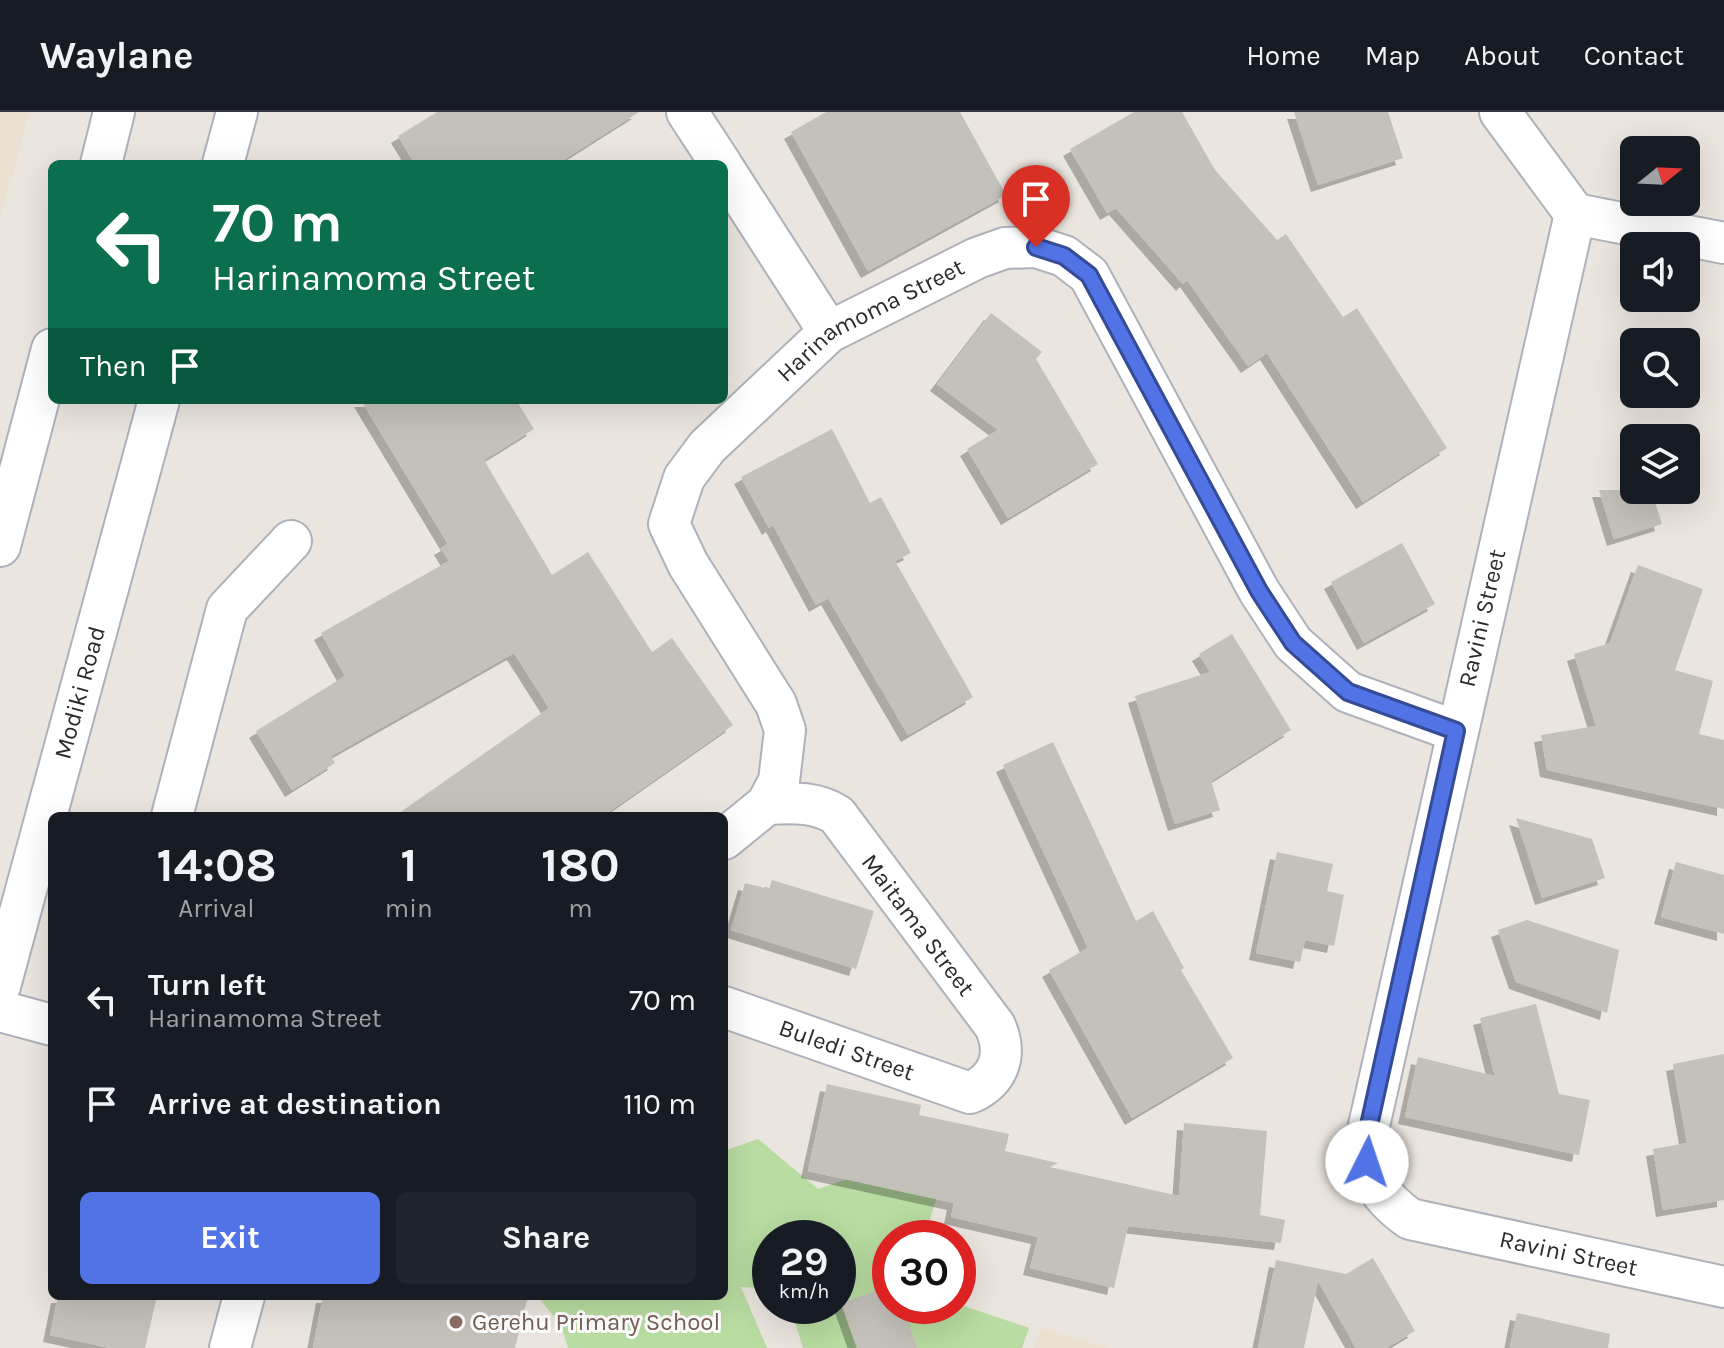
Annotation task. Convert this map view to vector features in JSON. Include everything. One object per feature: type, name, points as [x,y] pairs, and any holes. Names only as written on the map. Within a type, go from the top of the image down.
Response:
[{"type":"street","points":[[102,160],[114,112]]},
{"type":"street","points":[[224,160],[237,112]]},
{"type":"street","points":[[687,112],[718,160]]},
{"type":"street","points":[[1500,112],[1575,214],[1724,243]]},
{"type":"street","points":[[728,175],[829,332]]},
{"type":"street","name":"Ravini Street","points":[[1575,214],[1366,1139],[1367,1162],[1376,1185],[1390,1204],[1410,1219],[1724,1287]]},
{"type":"street","name":"Harinamoma Street","points":[[767,804],[779,781],[785,730],[776,704],[688,564],[669,524],[684,478],[707,447],[829,332],[977,258],[1005,248],[1036,247],[1064,256],[1089,275],[1259,591],[1293,643],[1348,692],[1456,731]]},
{"type":"street","points":[[0,546],[48,364]]},
{"type":"street","name":"Modiki Road","points":[[0,986],[158,404]]},
{"type":"street","points":[[173,812],[227,609],[291,541]]},
{"type":"street","name":"Maitama Street","points":[[767,804],[804,803],[824,807],[837,815],[995,1026],[1002,1052],[999,1066],[993,1078],[970,1093]]},
{"type":"street","points":[[728,836],[767,804]]},
{"type":"street","name":"Buledi Street","points":[[728,1008],[970,1093]]},
{"type":"street","points":[[0,1011],[48,1024]]},
{"type":"street","points":[[230,1348],[243,1300]]},
{"type":"shaded area","points":[[0,112],[30,112],[0,219]]},
{"type":"shaded area","points":[[1041,1328],[1109,1348],[1034,1348]]},
{"type":"green space","points":[[758,1139],[818,1189],[954,1143],[930,1220],[872,1220],[872,1324],[976,1324],[976,1310],[1029,1328],[1022,1348],[803,1348],[796,1324],[856,1324],[856,1220],[752,1220],[752,1288],[741,1287],[752,1313],[752,1324],[757,1324],[767,1348],[568,1348],[561,1325],[540,1300],[728,1300],[728,1150]]},
{"type":"building","points":[[437,112],[639,112],[563,160],[413,160],[398,136]]},
{"type":"building","points":[[826,112],[960,112],[1006,195],[868,271],[791,132]]},
{"type":"building","points":[[1134,112],[1182,112],[1215,170],[1277,240],[1286,234],[1343,317],[1357,308],[1447,448],[1363,502],[1267,353],[1248,366],[1187,280],[1183,284],[1116,208],[1107,213],[1070,149]]},
{"type":"building","points":[[1294,112],[1388,112],[1403,158],[1318,185]]},
{"type":"building","points":[[991,313],[1042,352],[1036,359],[1098,464],[1008,518],[967,449],[998,430],[937,384]]},
{"type":"building","points":[[363,404],[518,404],[534,429],[484,460],[552,575],[588,552],[652,652],[672,638],[733,725],[609,812],[401,812],[549,708],[514,653],[331,756],[335,763],[292,790],[256,731],[345,676],[321,633],[449,561],[441,548],[448,544]]},
{"type":"building","points":[[832,429],[870,503],[881,497],[911,553],[895,561],[973,697],[908,735],[828,598],[816,605],[773,525],[769,528],[741,477]]},
{"type":"building","points":[[1599,490],[1620,490],[1620,504],[1656,504],[1662,524],[1614,539]]},
{"type":"building","points":[[1402,543],[1435,604],[1364,643],[1331,582]]},
{"type":"building","points":[[1638,565],[1703,589],[1675,670],[1713,681],[1699,734],[1724,740],[1724,809],[1547,770],[1541,735],[1596,726],[1574,654],[1610,643]]},
{"type":"building","points":[[1232,634],[1291,730],[1211,781],[1220,810],[1175,824],[1135,696],[1210,672],[1199,654]]},
{"type":"building","points":[[1053,742],[1136,921],[1153,911],[1184,968],[1181,970],[1233,1058],[1132,1118],[1049,970],[1088,948],[1003,765]]},
{"type":"building","points":[[1516,818],[1592,839],[1605,878],[1542,898]]},
{"type":"building","points":[[1277,852],[1333,864],[1327,891],[1344,895],[1334,946],[1305,940],[1300,962],[1256,953]]},
{"type":"building","points":[[1676,862],[1724,875],[1724,934],[1661,917]]},
{"type":"building","points":[[772,880],[874,911],[856,969],[731,930],[745,883],[769,889]]},
{"type":"building","points":[[1527,920],[1619,950],[1607,1013],[1516,982],[1498,930]]},
{"type":"building","points":[[1536,1004],[1559,1094],[1590,1100],[1579,1155],[1405,1117],[1418,1057],[1495,1076],[1480,1018]]},
{"type":"building","points":[[1724,1054],[1724,1200],[1663,1210],[1653,1149],[1687,1143],[1673,1064]]},
{"type":"building","points":[[827,1084],[921,1105],[919,1115],[1009,1134],[1005,1151],[1058,1163],[1050,1167],[1179,1196],[1184,1123],[1267,1131],[1260,1215],[1285,1220],[1281,1243],[1128,1226],[1114,1288],[1030,1268],[1038,1237],[976,1223],[976,1220],[951,1217],[954,1203],[808,1171]]},
{"type":"building","points":[[1373,1258],[1415,1331],[1386,1348],[1356,1348],[1318,1281],[1304,1348],[1258,1348],[1276,1260],[1346,1274]]},
{"type":"building","points":[[872,1292],[872,1324],[909,1324],[917,1348],[857,1348],[848,1324],[856,1324],[856,1298]]},
{"type":"building","points":[[57,1300],[156,1300],[145,1348],[110,1348],[50,1335]]},
{"type":"building","points":[[322,1300],[527,1300],[515,1348],[313,1348]]},
{"type":"building","points":[[1517,1313],[1610,1334],[1608,1348],[1510,1348]]},
{"type":"place","name":"Gerehu Primary School","points":[[456,1322]]},
{"type":"route","points":[[1036,247],[1064,256],[1089,275],[1259,591],[1293,643],[1348,692],[1456,731],[1366,1139],[1367,1162]]}]
